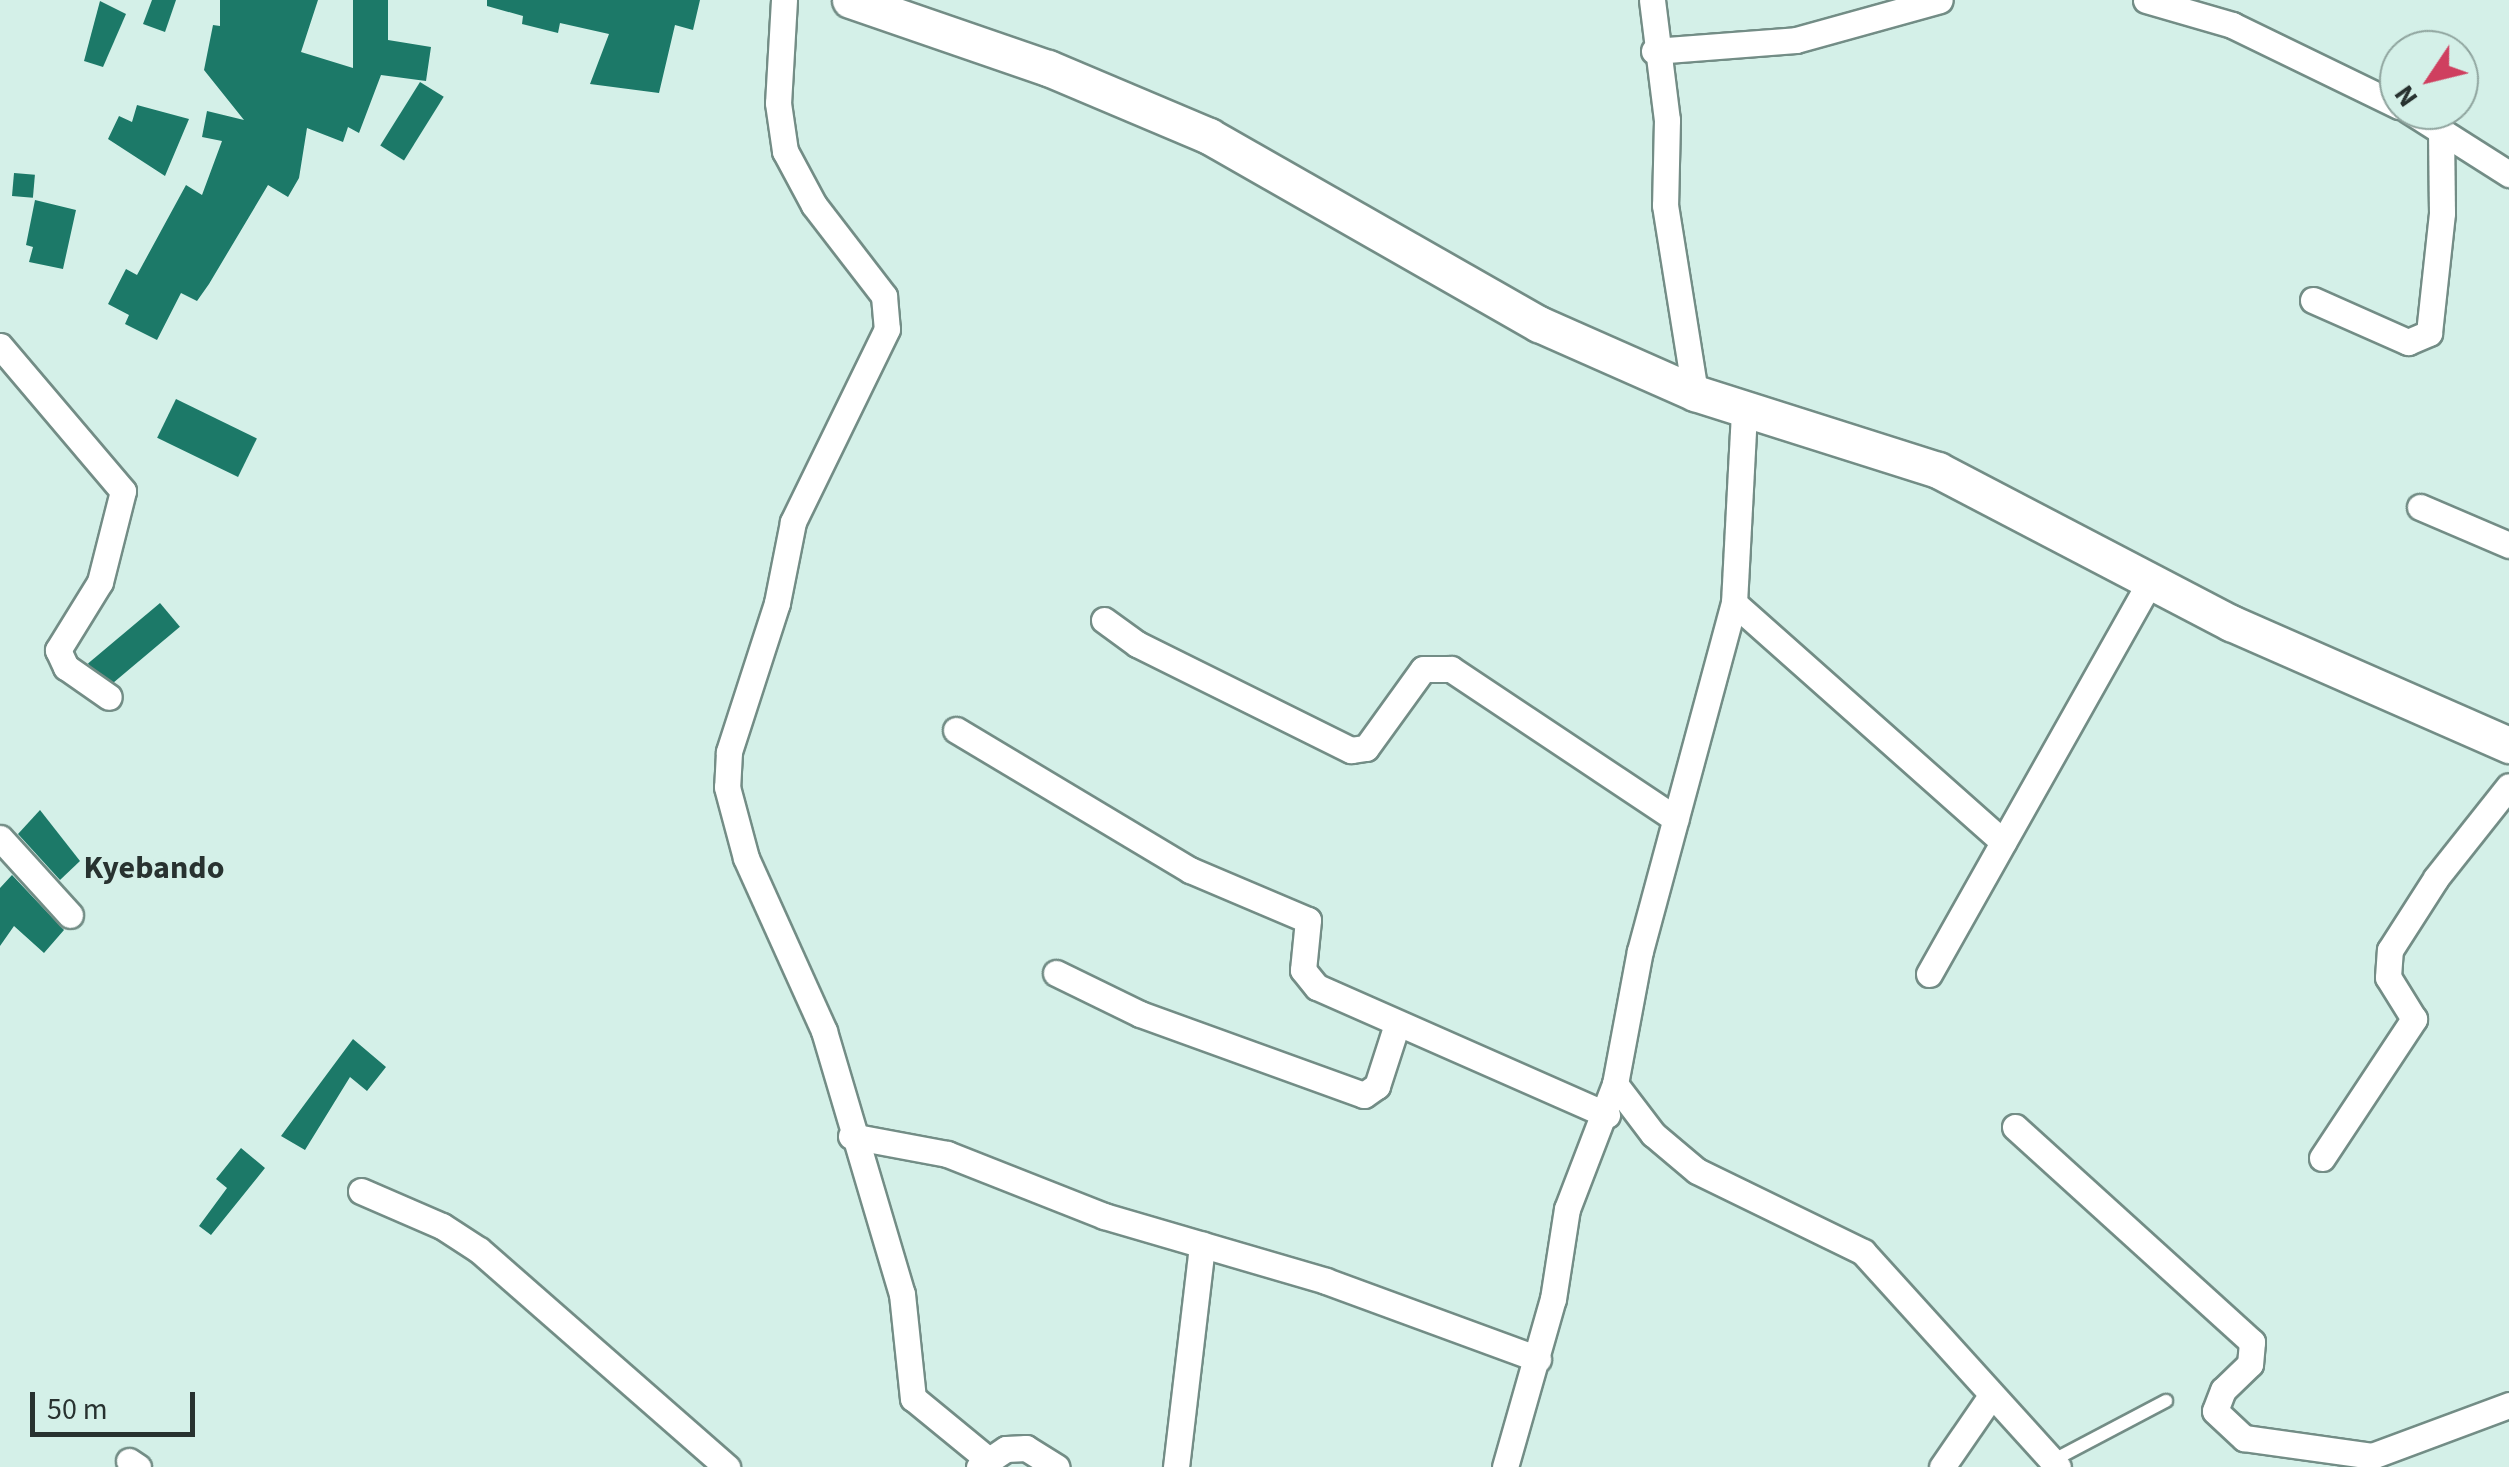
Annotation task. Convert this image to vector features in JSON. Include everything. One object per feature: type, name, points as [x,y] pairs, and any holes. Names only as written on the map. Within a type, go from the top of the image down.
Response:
[{"type":"street","points":[[784,0],[778,103],[785,150],[814,205],[884,296],[887,329],[793,522],[777,602],[729,752],[727,786],[746,858],[824,1031],[851,1136],[902,1294],[913,1398],[983,1462],[1026,1448],[1057,1467]]},
{"type":"street","points":[[850,0],[1048,68],[1209,136],[1428,266],[1695,394],[1938,470],[2306,660],[2509,745]]},
{"type":"street","points":[[1652,0],[1654,51],[1667,120],[1665,204],[1695,394]]},
{"type":"street","points":[[1654,51],[1796,40],[1940,0]]},
{"type":"street","points":[[2146,0],[2232,25],[2379,96]]},
{"type":"street","points":[[2313,300],[2408,342],[2430,332],[2442,213],[2441,130]]},
{"type":"street","points":[[2443,130],[2509,174]]},
{"type":"street","points":[[0,346],[123,491],[100,582],[58,650],[66,667],[109,697]]},
{"type":"street","points":[[1506,1467],[1538,1359],[1567,1209],[1616,1084],[1640,952],[1734,604],[1744,411]]},
{"type":"street","points":[[2420,506],[2509,545]]},
{"type":"street","points":[[1928,974],[2150,580]]},
{"type":"street","points":[[1734,604],[2003,842]]},
{"type":"street","points":[[1104,620],[1137,644],[1351,750],[1366,748],[1423,669],[1450,669],[1676,819]]},
{"type":"street","points":[[956,730],[1190,870],[1308,920],[1306,979],[1397,1024],[1607,1115]]},
{"type":"street","points":[[2322,1158],[2414,1019],[2388,977],[2390,950],[2436,878],[2509,786]]},
{"type":"street","points":[[0,838],[70,915]]},
{"type":"street","points":[[1056,973],[1140,1014],[1364,1095],[1378,1086],[1397,1024]]},
{"type":"street","points":[[1616,1084],[1652,1134],[1698,1171],[1863,1252],[2055,1464]]},
{"type":"street","points":[[2015,1127],[2252,1342],[2250,1364],[2224,1390],[2215,1411],[2244,1438],[2372,1456],[2509,1405]]},
{"type":"street","points":[[851,1136],[947,1154],[1104,1216],[1326,1282],[1538,1359]]},
{"type":"street","points":[[360,1191],[442,1226],[479,1250],[727,1467]]},
{"type":"street","points":[[1176,1467],[1202,1245]]},
{"type":"street","points":[[1942,1467],[1991,1396]]},
{"type":"lane","points":[[2055,1464],[2166,1401]]},
{"type":"building","points":[[152,0],[176,0],[165,32],[143,24]]},
{"type":"building","points":[[220,0],[318,0],[301,52],[353,68],[353,0],[388,0],[388,40],[431,47],[426,81],[381,75],[359,133],[348,127],[343,142],[307,128],[299,178],[288,197],[268,185],[197,301],[181,293],[157,340],[125,324],[129,315],[108,304],[126,269],[137,275],[186,185],[202,195],[222,141],[202,137],[207,111],[244,120],[204,70],[213,25],[220,26]]},
{"type":"building","points":[[487,0],[700,0],[693,30],[675,25],[659,93],[590,84],[609,34],[560,23],[558,33],[522,24],[523,16],[487,6]]},
{"type":"building","points":[[100,1],[126,14],[103,67],[84,61]]},
{"type":"building","points":[[420,82],[444,97],[404,160],[380,146]]},
{"type":"building","points":[[137,105],[189,119],[165,176],[108,139],[119,116],[132,122]]},
{"type":"building","points":[[14,173],[35,175],[33,198],[12,196]]},
{"type":"building","points":[[35,200],[76,210],[63,269],[29,262],[33,247],[26,245]]},
{"type":"building","points":[[176,399],[257,438],[238,477],[157,438]]},
{"type":"building","points":[[160,603],[180,627],[108,687],[88,663]]},
{"type":"building","points":[[40,810],[80,861],[60,880],[18,834]]},
{"type":"building","points":[[12,875],[64,930],[44,953],[14,926],[0,946],[0,888]]},
{"type":"building","points":[[353,1039],[386,1067],[367,1091],[350,1077],[305,1150],[281,1136]]},
{"type":"building","points":[[241,1148],[265,1168],[211,1235],[199,1226],[227,1188],[216,1179]]},
{"type":"district","name":"Kyebando","points":[[154,868]]}]
